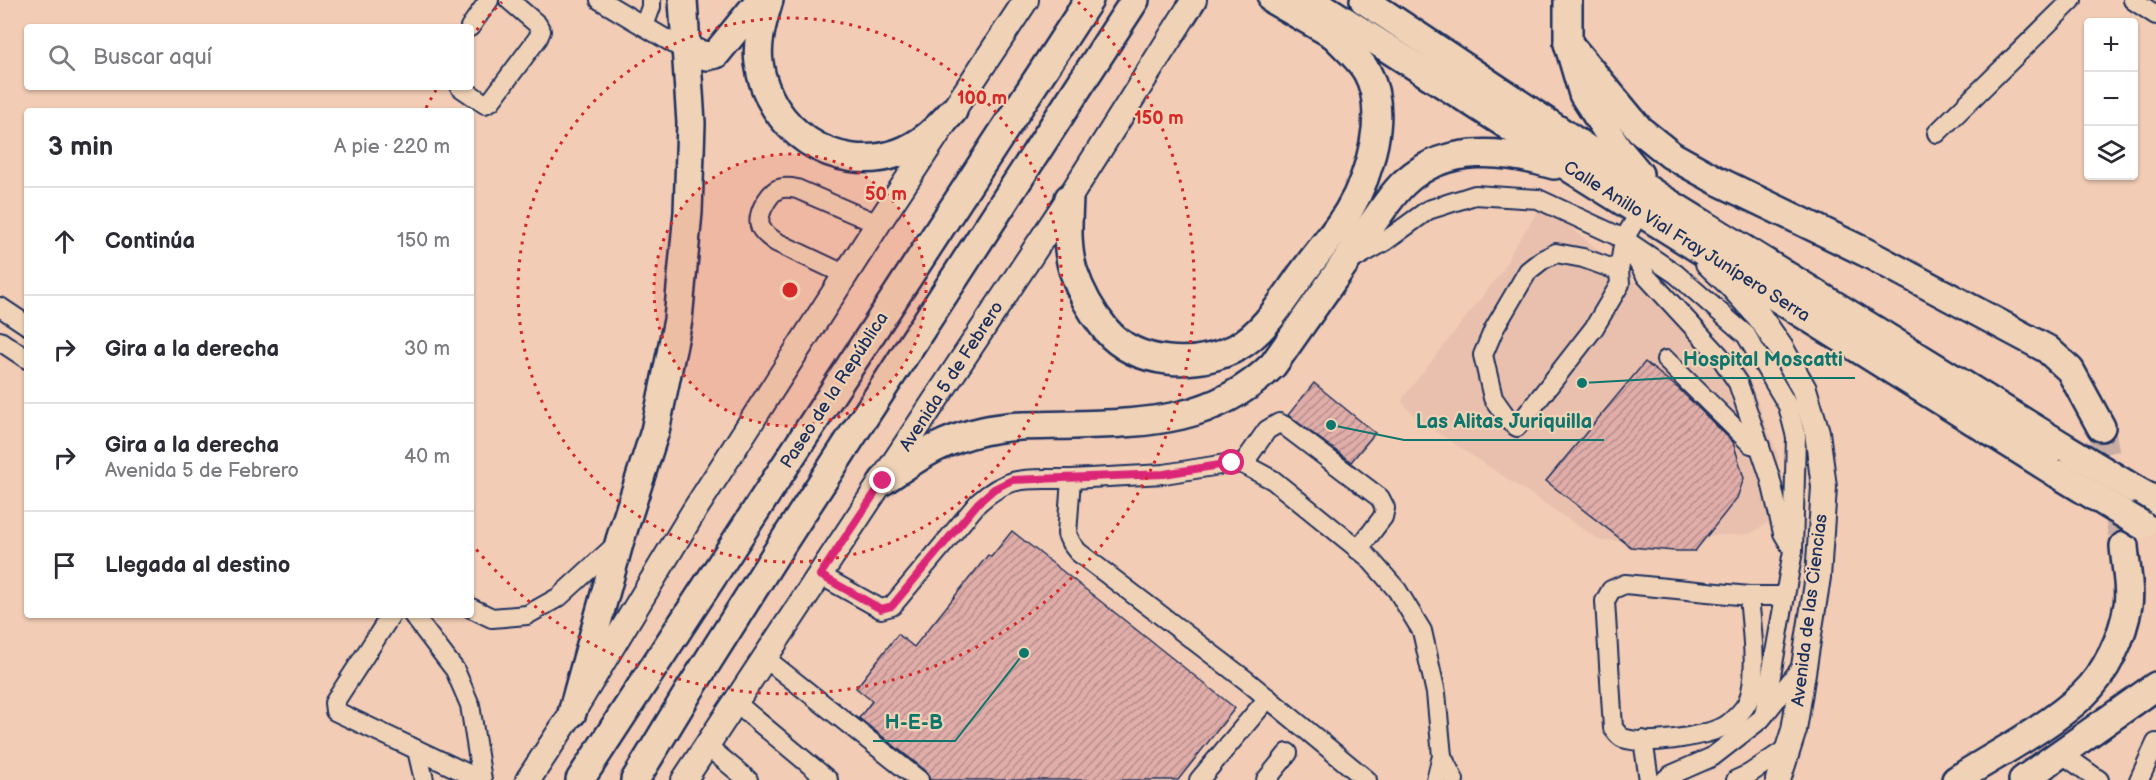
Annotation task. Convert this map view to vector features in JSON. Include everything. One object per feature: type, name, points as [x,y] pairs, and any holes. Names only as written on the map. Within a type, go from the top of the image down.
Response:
[{"type":"highway","points":[[572,713],[620,540],[655,431],[678,320],[688,212],[691,134],[683,0]]},
{"type":"highway","points":[[686,51],[707,56],[716,54],[760,0]]},
{"type":"highway","points":[[769,0],[759,40],[758,62],[763,82],[771,102],[783,120],[798,135],[816,147],[836,155],[857,158],[879,158],[899,153],[929,136],[952,111]]},
{"type":"highway","name":"Paseo de la República","points":[[580,780],[1089,0]]},
{"type":"highway","points":[[635,780],[784,541],[1135,0]]},
{"type":"highway","points":[[1273,0],[1334,35],[1504,123]]},
{"type":"highway","name":"Calle Anillo Vial Fray Junípero Serra","points":[[1312,0],[1573,170],[1648,203],[1677,236],[2149,529]]},
{"type":"highway","name":"Calle Anillo Vial Fray Junípero Serra","points":[[1364,0],[1648,203],[2145,495]]},
{"type":"highway","points":[[1568,0],[1568,43],[1583,94],[1648,203]]},
{"type":"highway","points":[[1069,198],[1067,232],[1073,269],[1088,304],[1107,331],[1136,352],[1173,362],[1206,359],[1237,347],[1264,326],[1348,212],[1371,158],[1376,129],[1374,92],[1368,74],[1358,59],[1334,35]]},
{"type":"highway","points":[[1568,43],[1640,130],[1671,154],[1718,181],[1865,252],[2046,349],[2070,370],[2101,427]]},
{"type":"highway","points":[[883,481],[945,441],[984,430],[1026,425],[1074,425],[1169,418],[1203,410],[1255,383],[1273,365],[1384,207],[1404,183],[1424,168],[1449,158],[1480,152],[1526,157],[1573,170]]},
{"type":"highway","points":[[1956,780],[2053,719],[2084,694],[2105,668],[2116,643],[2128,604],[2124,546]]},
{"type":"highway","points":[[2023,780],[2156,686]]},
{"type":"main road","points":[[528,780],[572,713],[694,511],[1026,0]]},
{"type":"main road","name":"Avenida 5 de Febrero","points":[[684,780],[1069,198],[1194,0]]},
{"type":"main road","name":"Avenida de las Ciencias","points":[[1677,236],[1729,283],[1759,316],[1781,348],[1804,389],[1817,432],[1824,487],[1818,577],[1794,730],[1778,780]]},
{"type":"street","points":[[472,24],[489,0]]},
{"type":"street","points":[[600,0],[686,51]]},
{"type":"street","points":[[645,26],[651,0]]},
{"type":"street","points":[[1937,133],[2072,0]]},
{"type":"street","points":[[2133,0],[2156,15]]},
{"type":"street","points":[[464,90],[481,103],[491,101],[538,38],[541,31],[537,24],[517,3]]},
{"type":"street","points":[[846,275],[766,235],[760,227],[758,218],[769,196],[775,189],[784,186],[797,189],[879,224]]},
{"type":"street","points":[[1343,265],[1384,242],[1428,210],[1475,195],[1538,199],[1624,239],[1676,274],[1746,335],[1788,406],[1796,438],[1793,551],[1764,715]]},
{"type":"street","points":[[1619,271],[1582,258],[1556,253],[1528,271],[1500,319],[1483,356],[1493,398],[1510,422],[1517,427],[1594,328],[1620,284],[1619,271],[1624,239],[1648,203]]},
{"type":"street","points":[[1624,239],[1646,276],[1719,355],[1738,383],[1766,452],[1783,533],[1793,551]]},
{"type":"street","points":[[0,307],[24,322]]},
{"type":"street","points":[[0,341],[24,357]]},
{"type":"street","points":[[1666,360],[1751,444],[1766,452],[1796,451]]},
{"type":"street","points":[[1243,464],[1267,430],[1279,423],[1285,426],[1380,498],[1385,508],[1383,517],[1358,550]]},
{"type":"street","points":[[820,575],[881,609],[886,609],[892,606],[978,503],[994,489],[1012,480],[1164,474],[1232,463],[1243,464],[1273,480],[1368,557],[1397,590],[1422,631],[1436,693],[1442,756],[1436,780]]},
{"type":"street","points":[[1071,479],[1067,534],[1078,552],[1141,598],[1268,698],[1367,780]]},
{"type":"street","points":[[474,609],[492,618],[527,615],[559,597],[620,540]]},
{"type":"street","points":[[1749,596],[1754,678],[1748,703],[1725,726],[1694,737],[1643,740],[1623,738],[1617,734],[1613,728],[1605,601],[1611,590],[1625,584],[1749,596],[1785,596]]},
{"type":"street","points":[[389,618],[333,707],[339,713],[482,780]]},
{"type":"street","points":[[415,618],[455,670],[470,705],[482,780]]},
{"type":"street","points":[[765,658],[919,780]]},
{"type":"street","points":[[1665,780],[1671,775],[1712,757],[1764,715],[1805,663]]},
{"type":"street","points":[[1199,780],[1268,698]]},
{"type":"street","points":[[736,703],[828,780]]},
{"type":"street","points":[[1643,740],[1649,780]]},
{"type":"street","points":[[2139,780],[2156,742]]},
{"type":"street","points":[[707,746],[748,780]]},
{"type":"street","points":[[1736,780],[1789,747]]},
{"type":"street","points":[[417,750],[424,780]]},
{"type":"street","points":[[1266,780],[1288,753]]},
{"type":"street","points":[[2061,753],[2099,780]]},
{"type":"street","points":[[1442,756],[1454,780]]},
{"type":"shaded area","points":[[1540,208],[1557,216],[1620,268],[1670,315],[1721,344],[1746,371],[1778,456],[1779,516],[1750,534],[1601,541],[1417,419],[1402,402],[1405,395],[1503,270],[1512,251]]},
{"type":"building","points":[[1645,362],[1679,389],[1733,442],[1744,478],[1737,498],[1695,551],[1631,547],[1546,481]]},
{"type":"building","points":[[1314,383],[1375,433],[1351,462],[1288,415]]},
{"type":"building","points":[[1012,531],[1235,708],[1178,780],[930,780],[926,771],[859,718],[872,701],[856,688],[898,634],[914,647],[988,555],[991,557]]},
{"type":"tunnel","points":[[2101,427],[2124,546]]},
{"type":"place","name":"Hospital Moscatti","points":[[1582,383]]},
{"type":"place","name":"Las Alitas Juriquilla","points":[[1331,425]]},
{"type":"place","name":"H-E-B","points":[[1024,653]]},
{"type":"route","points":[[883,481],[820,575],[881,609],[886,609],[892,606],[978,503],[994,489],[1012,480],[1164,474],[1232,463]]}]
